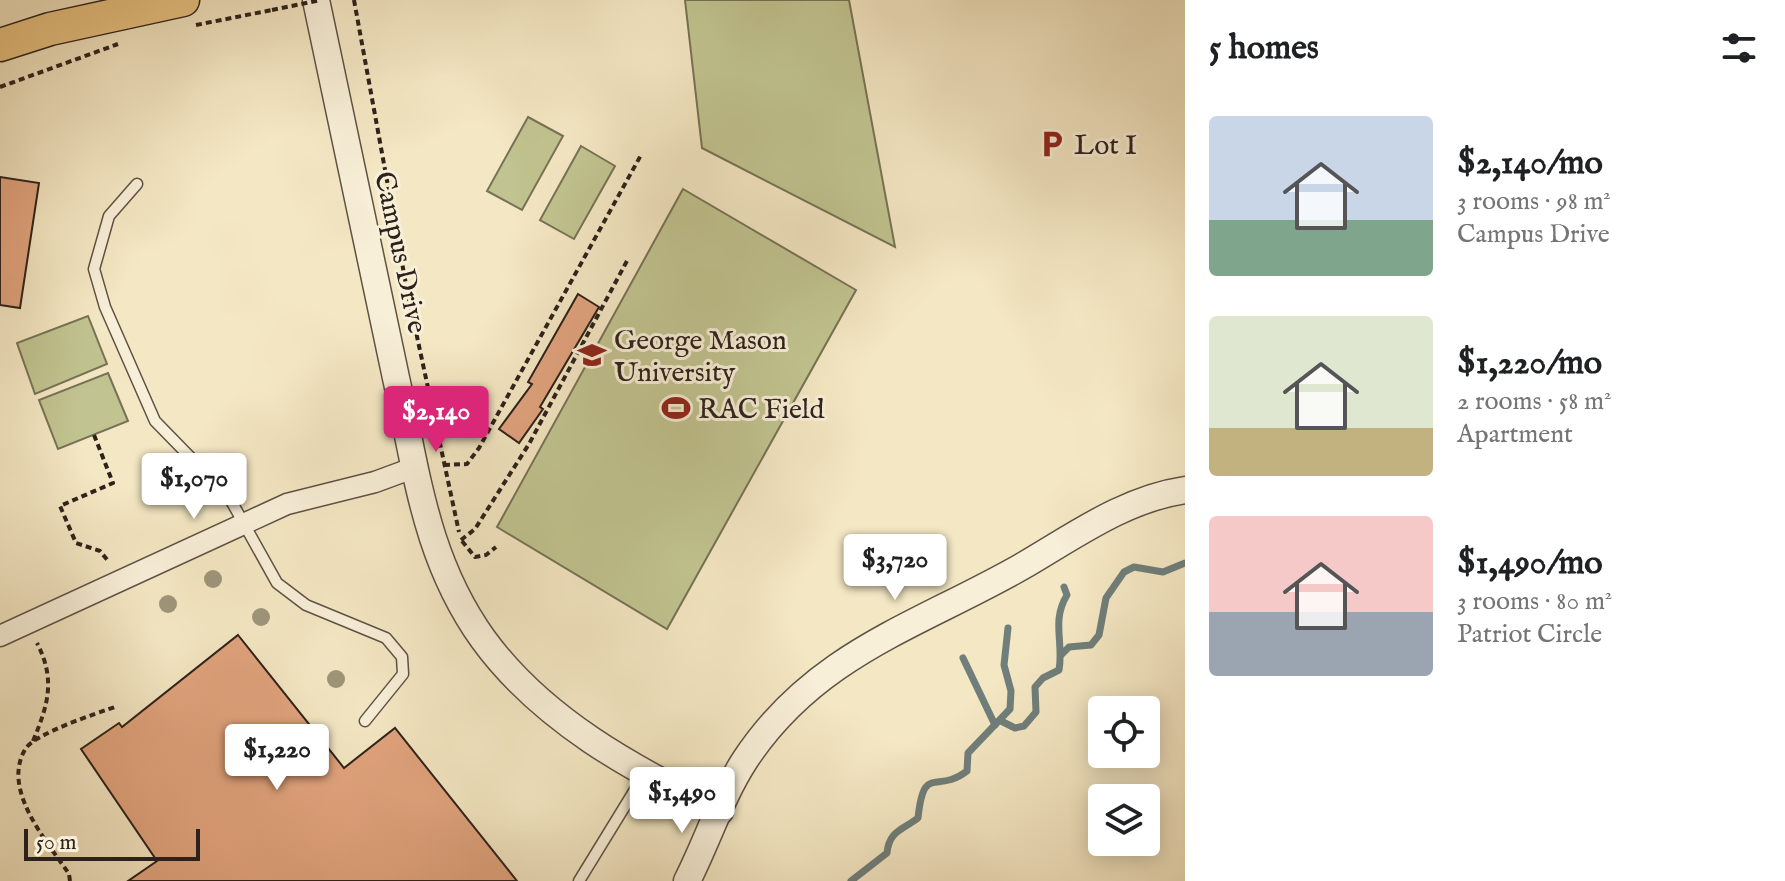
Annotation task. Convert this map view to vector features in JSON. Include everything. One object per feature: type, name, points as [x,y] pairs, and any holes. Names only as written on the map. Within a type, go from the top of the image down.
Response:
[{"type":"main road","points":[[0,45],[50,29],[182,14]]},
{"type":"street","name":"Campus Drive","points":[[318,0],[413,468],[433,546],[459,602],[484,640],[522,684],[586,736],[645,773],[720,811]]},
{"type":"street","points":[[0,636],[287,504],[375,482],[413,468]]},
{"type":"street","points":[[687,881],[743,763],[792,703],[843,661],[888,633],[1021,566],[1079,530],[1160,493],[1185,490]]},
{"type":"lane","points":[[137,184],[109,216],[94,269],[105,307],[155,421],[229,497],[277,583],[306,605],[386,638],[402,657],[403,674],[365,721]]},
{"type":"lane","points":[[579,881],[645,773]]},
{"type":"path","points":[[182,14],[272,10],[318,0]]},
{"type":"path","points":[[354,0],[407,290],[461,540],[475,557],[486,555],[496,547]]},
{"type":"path","points":[[0,87],[122,43]]},
{"type":"path","points":[[444,465],[467,464],[479,448],[641,155]]},
{"type":"path","points":[[433,546],[461,540],[475,529],[529,444],[628,259]]},
{"type":"path","points":[[94,435],[113,483],[60,506],[76,543],[100,551],[126,577]]},
{"type":"path","points":[[25,624],[44,657],[50,677],[50,695],[32,743]]},
{"type":"path","points":[[70,881],[69,874],[25,809],[17,776],[26,748],[32,743],[68,724],[115,707]]},
{"type":"green space","points":[[685,0],[849,0],[895,247],[702,148]]},
{"type":"green space","points":[[528,117],[563,136],[522,210],[487,191]]},
{"type":"green space","points":[[581,146],[615,166],[574,239],[540,220]]},
{"type":"green space","name":"RAC Field","points":[[683,189],[856,290],[667,629],[497,527]]},
{"type":"green space","points":[[88,316],[107,364],[35,394],[17,343]]},
{"type":"green space","points":[[108,373],[128,421],[58,449],[39,400]]},
{"type":"building","points":[[0,177],[39,183],[20,308],[0,305]]},
{"type":"building","points":[[578,294],[599,307],[540,407],[543,409],[519,443],[499,429],[532,384],[528,382]]},
{"type":"building","points":[[238,635],[344,768],[395,728],[517,881],[128,881],[157,861],[81,749],[119,723],[122,727]]},
{"type":"waterway","points":[[1062,654],[1069,647],[1091,645],[1099,635],[1106,598],[1124,572],[1134,567],[1163,572],[1185,563]]},
{"type":"waterway","points":[[1001,721],[1015,728],[1024,726],[1036,712],[1035,687],[1043,678],[1059,670],[1059,623],[1067,595],[1064,587]]},
{"type":"waterway","points":[[851,881],[887,853],[893,835],[918,818],[928,785],[956,778],[967,771],[968,753],[1010,709],[1011,691],[1004,665],[1008,628]]},
{"type":"waterway","points":[[963,658],[995,725]]},
{"type":"place","name":"Lot I","points":[[1052,144]]},
{"type":"place","name":"George Mason University","points":[[592,355]]},
{"type":"place","name":"RAC Field","points":[[676,408]]}]
